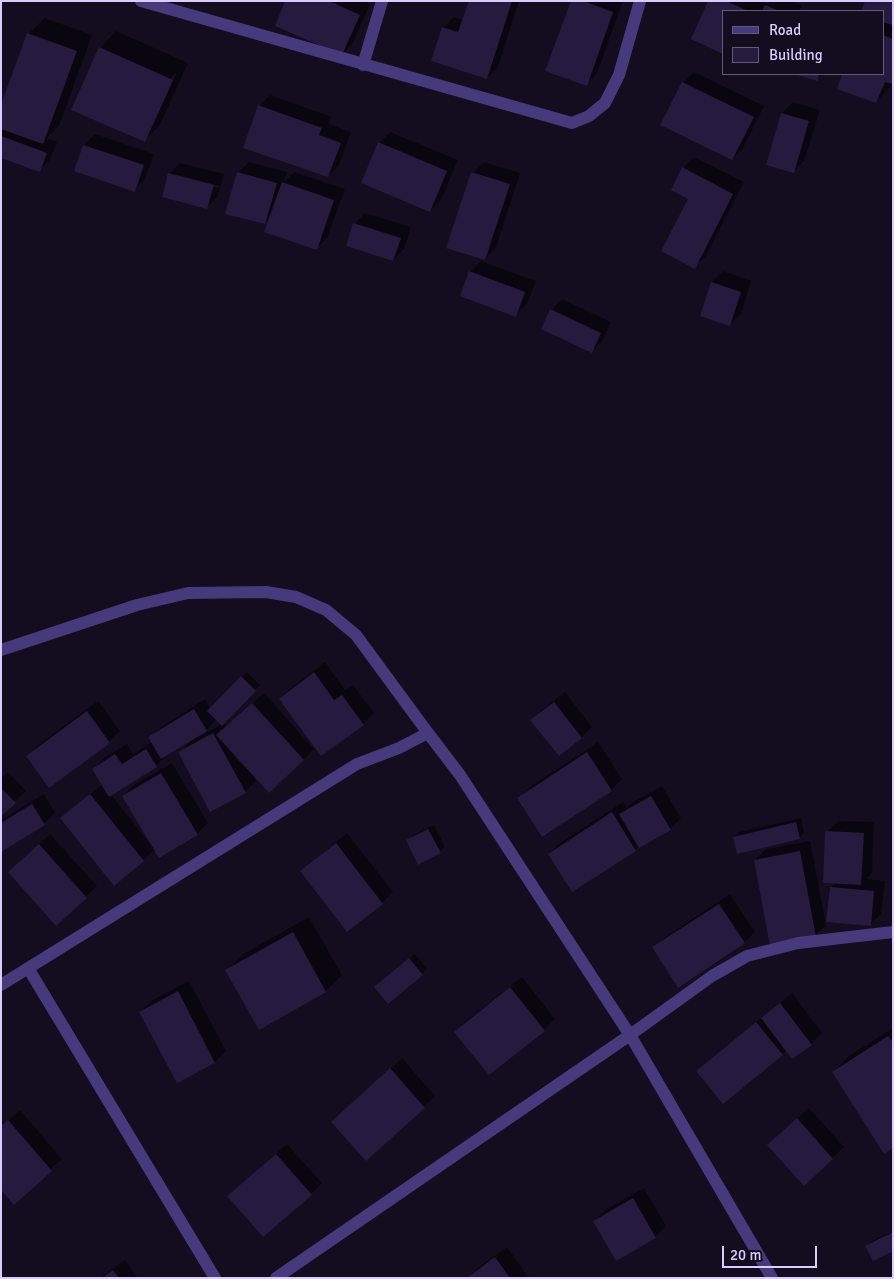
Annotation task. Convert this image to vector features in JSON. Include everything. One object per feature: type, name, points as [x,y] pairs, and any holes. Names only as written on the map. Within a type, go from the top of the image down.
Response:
[{"type":"street","points":[[141,1],[572,123],[589,116],[605,103],[619,75],[640,1]]},
{"type":"street","points":[[362,64],[382,1]]},
{"type":"street","points":[[1,650],[137,605],[188,593],[266,592],[296,597],[326,610],[356,635],[460,775],[630,1035],[772,1278]]},
{"type":"street","points":[[1,985],[357,764],[399,748],[428,733]]},
{"type":"street","points":[[276,1278],[630,1035],[712,976],[747,956],[798,944],[893,932]]},
{"type":"street","points":[[28,968],[215,1278]]},
{"type":"building","points":[[285,1],[329,1],[360,15],[342,55],[275,26]]},
{"type":"building","points":[[469,1],[512,1],[487,79],[431,61],[442,27],[458,32]]},
{"type":"building","points":[[571,1],[583,1],[613,12],[587,86],[545,71]]},
{"type":"building","points":[[708,1],[726,1],[746,10],[722,10],[722,54],[691,39]]},
{"type":"building","points":[[865,1],[893,1],[893,25],[884,22],[884,10],[861,10]]},
{"type":"building","points":[[765,5],[777,10],[762,10]]},
{"type":"building","points":[[27,33],[77,51],[43,144],[1,129],[1,105]]},
{"type":"building","points":[[884,35],[893,39],[893,84],[885,82],[876,103],[837,89],[842,75],[884,75]]},
{"type":"building","points":[[99,47],[173,80],[145,142],[71,110]]},
{"type":"building","points":[[797,75],[819,75],[818,81]]},
{"type":"building","points":[[682,82],[754,117],[732,160],[660,125]]},
{"type":"building","points":[[258,105],[322,128],[319,135],[341,143],[328,177],[243,148]]},
{"type":"building","points":[[781,113],[809,121],[794,173],[766,165]]},
{"type":"building","points":[[1,136],[47,153],[40,172],[1,158]]},
{"type":"building","points":[[378,142],[447,171],[430,212],[361,183]]},
{"type":"building","points":[[83,145],[144,165],[135,192],[74,171]]},
{"type":"building","points":[[682,167],[733,194],[695,269],[661,251],[688,199],[671,190]]},
{"type":"building","points":[[237,172],[277,183],[265,224],[225,214]]},
{"type":"building","points":[[471,172],[510,184],[485,260],[446,248]]},
{"type":"building","points":[[168,173],[214,185],[207,209],[162,197]]},
{"type":"building","points":[[282,182],[334,200],[317,250],[264,232]]},
{"type":"building","points":[[353,223],[401,238],[393,261],[346,246]]},
{"type":"building","points":[[469,271],[525,292],[516,317],[460,296]]},
{"type":"building","points":[[711,282],[741,292],[730,326],[700,316]]},
{"type":"building","points":[[550,309],[601,333],[592,353],[541,329]]},
{"type":"building","points":[[314,672],[334,700],[342,695],[364,725],[321,756],[279,699]]},
{"type":"building","points":[[241,676],[256,691],[222,726],[207,711]]},
{"type":"building","points":[[554,702],[582,738],[559,756],[530,720]]},
{"type":"building","points":[[252,703],[304,760],[269,793],[216,735]]},
{"type":"building","points":[[194,709],[207,731],[161,759],[148,737]]},
{"type":"building","points":[[87,711],[110,743],[49,788],[26,756]]},
{"type":"building","points":[[213,733],[246,793],[210,812],[178,752]]},
{"type":"building","points":[[146,749],[157,767],[109,797],[92,769],[115,754],[122,764]]},
{"type":"building","points":[[587,752],[612,791],[542,837],[517,798]]},
{"type":"building","points":[[161,773],[198,835],[159,858],[122,796]]},
{"type":"building","points":[[1,788],[16,803],[1,816]]},
{"type":"building","points":[[90,794],[144,861],[114,886],[60,818]]},
{"type":"building","points":[[651,796],[671,830],[639,848],[619,814]]},
{"type":"building","points":[[32,804],[45,825],[1,852],[1,823]]},
{"type":"building","points":[[612,812],[636,851],[572,892],[548,854]]},
{"type":"building","points":[[796,822],[800,839],[737,854],[733,837]]},
{"type":"building","points":[[428,829],[441,853],[418,865],[406,840]]},
{"type":"building","points":[[825,831],[864,833],[861,885],[823,883]]},
{"type":"building","points":[[336,843],[383,904],[347,932],[300,871]]},
{"type":"building","points":[[39,844],[87,898],[56,926],[8,872]]},
{"type":"building","points":[[800,851],[816,937],[770,946],[754,860]]},
{"type":"building","points":[[830,887],[874,891],[871,926],[826,922]]},
{"type":"building","points":[[719,904],[745,943],[678,988],[652,947]]},
{"type":"building","points":[[293,932],[326,992],[259,1030],[225,970]]},
{"type":"building","points":[[409,958],[423,975],[388,1004],[374,987]]},
{"type":"building","points":[[510,987],[545,1031],[489,1075],[454,1032]]},
{"type":"building","points":[[178,991],[215,1063],[177,1083],[139,1012]]},
{"type":"building","points":[[780,1003],[812,1045],[792,1059],[761,1018]]},
{"type":"building","points":[[756,1022],[783,1055],[723,1104],[696,1071]]},
{"type":"building","points":[[888,1036],[893,1042],[893,1148],[884,1154],[832,1072]]},
{"type":"building","points":[[390,1068],[425,1108],[366,1161],[331,1122]]},
{"type":"building","points":[[797,1118],[833,1159],[804,1186],[767,1145]]},
{"type":"building","points":[[8,1120],[52,1171],[14,1205],[1,1190],[1,1126]]},
{"type":"building","points":[[276,1154],[312,1195],[263,1237],[227,1196]]},
{"type":"building","points":[[633,1198],[656,1238],[616,1261],[593,1221]]},
{"type":"building","points":[[893,1232],[893,1251],[873,1261],[865,1246]]},
{"type":"building","points":[[495,1257],[510,1278],[467,1278]]},
{"type":"building","points":[[113,1270],[119,1278],[102,1278]]}]
